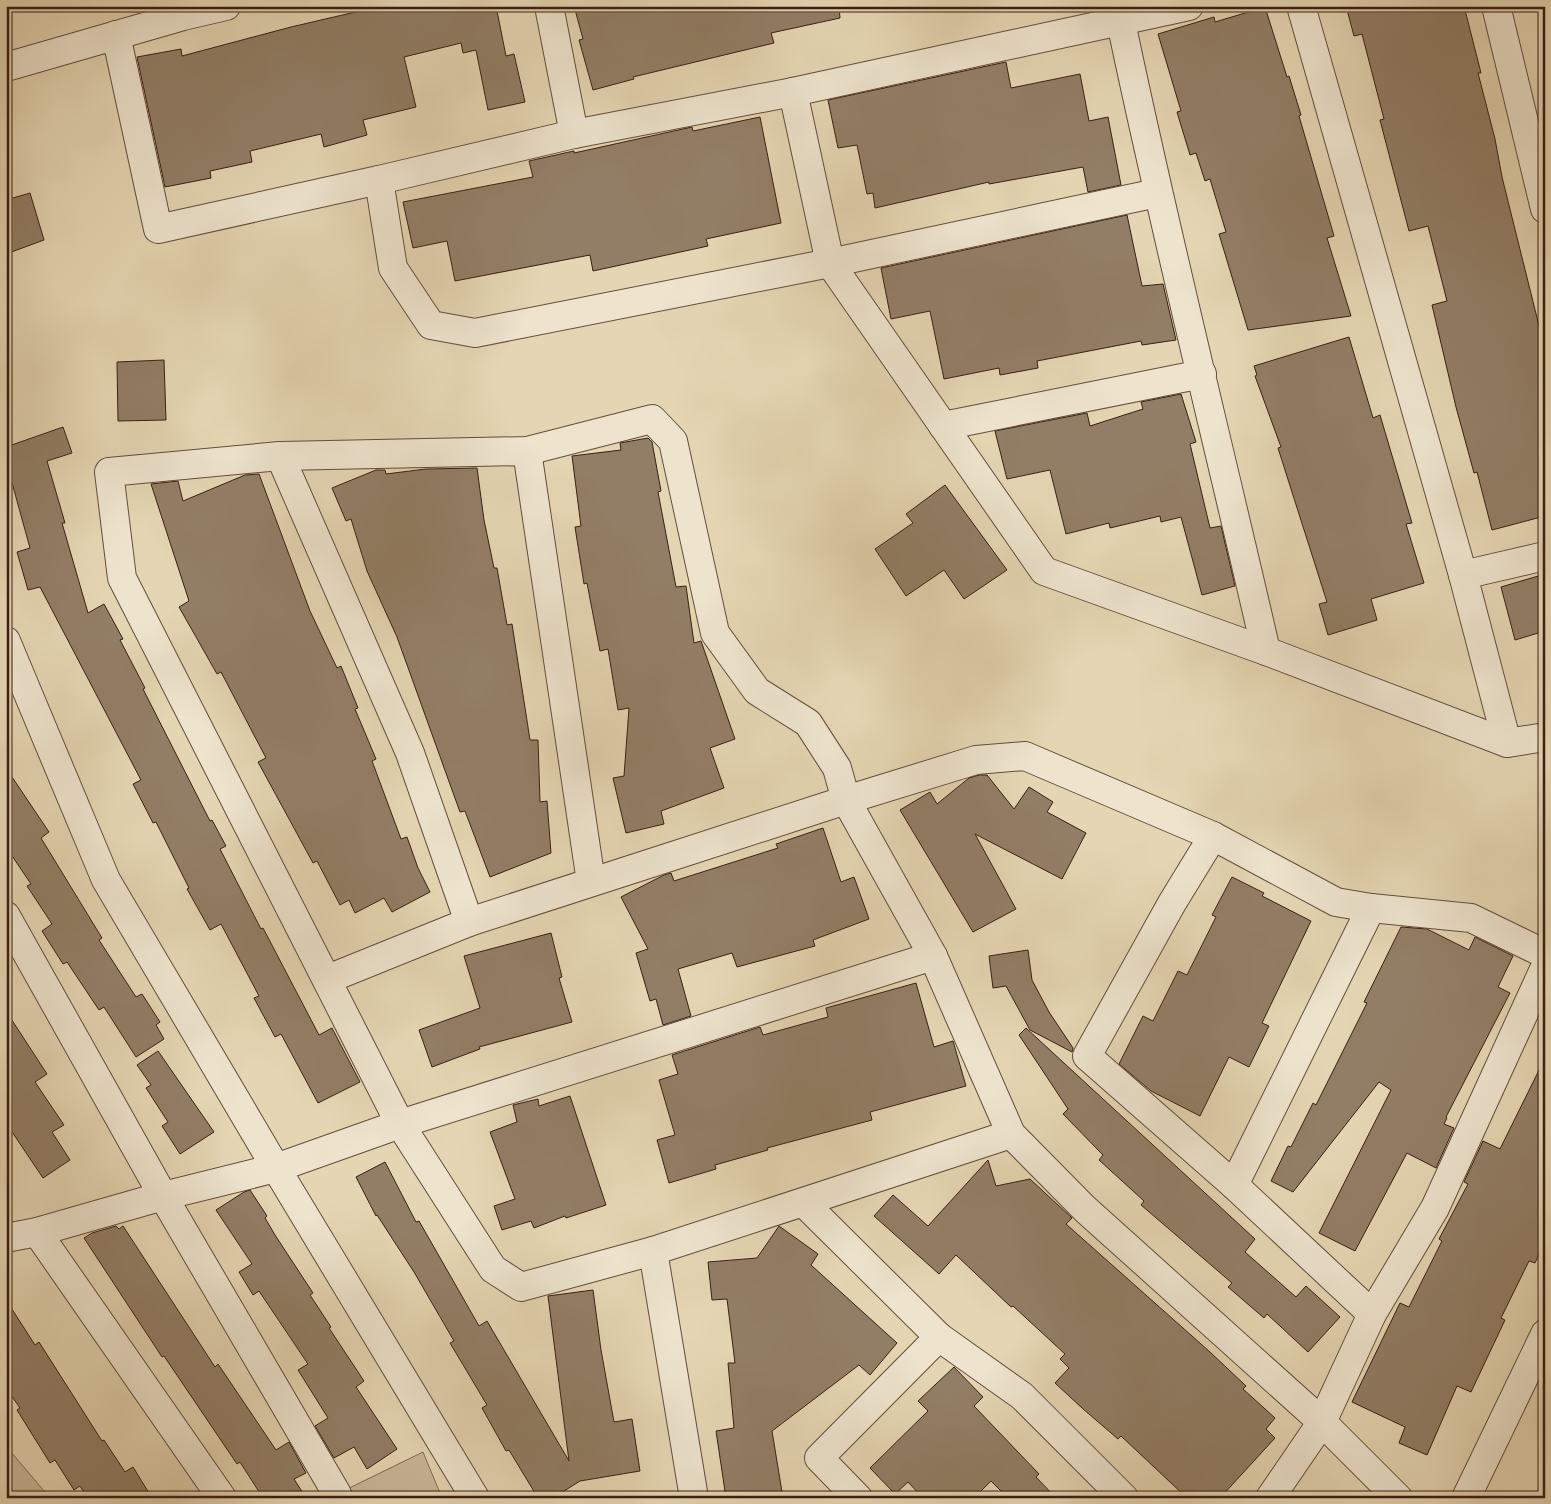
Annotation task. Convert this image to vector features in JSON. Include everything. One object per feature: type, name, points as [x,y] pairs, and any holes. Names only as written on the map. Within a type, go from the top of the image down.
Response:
[{"type":"street","points":[[6,67],[116,35],[182,11],[226,6]]},
{"type":"street","points":[[549,6],[574,134]]},
{"type":"street","points":[[116,35],[158,229],[574,134],[793,92],[1189,6]]},
{"type":"street","points":[[1301,6],[1463,575],[1507,743]]},
{"type":"street","points":[[1496,6],[1545,209]]},
{"type":"street","points":[[1121,22],[1157,192],[1202,374],[1266,651]]},
{"type":"street","points":[[793,92],[830,263],[1044,571],[1266,651],[1507,743],[1545,737]]},
{"type":"street","points":[[379,180],[393,268],[431,325],[474,333],[830,263],[1157,192]]},
{"type":"street","points":[[943,426],[1202,374]]},
{"type":"street","points":[[1011,1134],[653,1251],[521,1287],[493,1269],[400,1124],[328,979],[122,578],[110,472],[280,456],[527,451],[652,419],[673,441],[715,633],[757,691],[808,723],[837,768],[846,800],[933,956],[1011,1134],[1085,1209],[1322,1422],[1398,1498]]},
{"type":"street","points":[[527,451],[591,882]]},
{"type":"street","points":[[280,456],[410,752],[469,922]]},
{"type":"street","points":[[1463,575],[1545,556]]},
{"type":"street","points":[[6,641],[106,880],[276,1168],[475,1498]]},
{"type":"street","points":[[328,979],[469,922],[846,800],[976,760],[1025,756],[1213,836],[1336,902],[1371,908],[1470,918],[1545,954]]},
{"type":"street","points":[[1213,836],[1172,903],[1087,1056],[1234,1185],[1372,1314]]},
{"type":"street","points":[[1234,1185],[1371,908]]},
{"type":"street","points":[[6,916],[163,1196],[337,1494]]},
{"type":"street","points":[[6,1238],[37,1232],[163,1196],[276,1168],[400,1124],[933,956]]},
{"type":"street","points":[[1270,1498],[1322,1422],[1372,1314],[1435,1208],[1545,967]]},
{"type":"street","points":[[804,1203],[940,1337],[1022,1396],[1124,1498]]},
{"type":"street","points":[[37,1232],[222,1498]]},
{"type":"street","points":[[653,1251],[694,1498]]},
{"type":"street","points":[[1466,1498],[1545,1334]]},
{"type":"street","points":[[858,1498],[819,1458],[940,1337]]},
{"type":"shaded area","points":[[6,1446],[11,1452],[50,1498],[6,1498]]},
{"type":"shaded area","points":[[423,1452],[442,1498],[332,1498],[337,1494]]},
{"type":"building","points":[[363,6],[496,6],[506,56],[514,54],[525,102],[488,110],[476,50],[463,53],[461,43],[404,57],[416,107],[363,120],[367,135],[324,147],[321,134],[250,151],[252,162],[210,171],[211,178],[165,187],[137,57],[181,49],[182,56],[364,10]]},
{"type":"building","points":[[574,6],[839,6],[840,18],[771,33],[774,43],[633,77],[634,79],[593,90],[579,40],[583,39]]},
{"type":"building","points":[[1346,6],[1464,6],[1481,73],[1478,73],[1495,139],[1502,177],[1545,350],[1545,516],[1492,530],[1477,472],[1474,473],[1456,407],[1432,305],[1447,301],[1428,226],[1409,231],[1380,120],[1384,119],[1362,34],[1354,36]]},
{"type":"building","points":[[1265,7],[1301,115],[1299,116],[1334,236],[1327,238],[1351,316],[1248,330],[1219,234],[1226,232],[1210,179],[1205,181],[1196,153],[1190,155],[1177,112],[1181,111],[1158,34],[1214,17],[1215,22]]},
{"type":"building","points":[[1006,62],[1011,88],[1080,74],[1089,121],[1108,117],[1121,185],[1088,192],[1083,167],[989,184],[989,182],[875,208],[873,193],[867,194],[857,145],[838,148],[828,100]]},
{"type":"building","points":[[760,117],[781,223],[706,239],[708,246],[593,271],[590,255],[455,281],[447,241],[413,248],[403,202],[533,177],[529,161],[692,127],[693,131]]},
{"type":"building","points":[[30,193],[44,240],[6,254],[6,200]]},
{"type":"building","points":[[1127,215],[1142,286],[1163,284],[1176,340],[1142,345],[1141,341],[1037,361],[1038,368],[1000,375],[999,368],[944,379],[930,311],[891,319],[881,268]]},
{"type":"building","points":[[1349,337],[1373,418],[1380,415],[1412,523],[1406,524],[1424,583],[1371,599],[1377,620],[1328,635],[1319,604],[1327,602],[1278,448],[1281,447],[1255,376],[1257,375],[1254,366]]},
{"type":"building","points":[[164,360],[166,420],[118,421],[117,362]]},
{"type":"building","points":[[1181,394],[1196,442],[1190,444],[1210,528],[1221,526],[1235,586],[1202,595],[1181,517],[1161,522],[1160,516],[1110,528],[1109,523],[1066,534],[1050,470],[1007,479],[995,431],[1087,413],[1090,426],[1143,409],[1141,402]]},
{"type":"building","points":[[63,427],[72,453],[47,461],[65,523],[62,523],[88,613],[104,604],[123,639],[120,640],[145,688],[143,689],[210,821],[212,820],[226,846],[220,849],[261,929],[263,928],[319,1035],[332,1028],[360,1082],[318,1103],[281,1034],[275,1037],[254,998],[259,996],[221,924],[210,930],[187,889],[189,888],[156,822],[153,823],[133,784],[141,780],[40,587],[28,590],[17,552],[30,548],[6,461],[6,447]]},
{"type":"building","points":[[648,438],[652,442],[661,491],[658,492],[676,587],[686,586],[694,643],[701,641],[735,739],[710,748],[724,788],[661,811],[664,824],[626,833],[613,778],[624,776],[629,708],[618,710],[608,649],[600,651],[587,583],[584,584],[575,527],[581,526],[572,456],[621,450],[620,443]]},
{"type":"building","points":[[477,468],[484,520],[494,568],[497,568],[507,625],[512,624],[530,740],[538,740],[540,802],[547,801],[551,853],[490,877],[465,811],[460,812],[397,637],[367,571],[351,519],[346,521],[332,488],[376,470],[385,470],[386,474],[426,469]]},
{"type":"building","points":[[259,474],[310,611],[337,668],[341,666],[358,708],[355,709],[376,759],[372,761],[401,839],[407,837],[418,868],[430,892],[392,912],[384,898],[355,913],[349,900],[340,905],[317,861],[313,863],[258,762],[266,758],[221,672],[217,674],[179,607],[189,601],[151,484],[178,481],[183,501],[245,475]]},
{"type":"building","points":[[945,485],[1007,570],[964,599],[944,570],[906,596],[875,549],[913,523],[906,514]]},
{"type":"building","points":[[1545,574],[1545,631],[1515,640],[1501,587]]},
{"type":"building","points":[[6,768],[49,832],[41,838],[102,938],[99,940],[136,997],[142,994],[160,1022],[156,1025],[164,1039],[136,1057],[104,1007],[99,1010],[67,962],[63,964],[42,931],[52,924],[27,886],[31,884],[6,847]]},
{"type":"building","points":[[987,775],[1014,809],[1029,787],[1053,802],[1047,812],[1086,833],[1062,879],[975,834],[1016,909],[973,932],[900,810],[930,792],[937,804],[969,778]]},
{"type":"building","points":[[823,828],[841,882],[854,877],[869,919],[813,940],[815,946],[737,967],[732,953],[678,969],[691,1016],[663,1025],[656,999],[650,1001],[636,953],[648,949],[621,897],[664,875],[671,873],[674,881],[778,848],[776,844]]},
{"type":"building","points":[[1232,877],[1264,893],[1262,896],[1311,921],[1262,1023],[1269,1026],[1249,1067],[1229,1057],[1200,1116],[1151,1091],[1119,1064],[1143,1016],[1153,1021],[1178,971],[1187,975],[1216,917],[1212,915]]},
{"type":"building","points":[[1401,927],[1427,929],[1469,950],[1475,937],[1513,956],[1498,987],[1510,993],[1446,1117],[1444,1124],[1454,1128],[1436,1168],[1407,1153],[1355,1251],[1319,1233],[1391,1090],[1379,1082],[1293,1192],[1271,1181],[1288,1146],[1291,1147],[1313,1103],[1316,1105],[1367,1003],[1364,1002]]},
{"type":"building","points":[[551,933],[562,977],[559,978],[572,1022],[479,1047],[480,1049],[432,1067],[419,1030],[480,1008],[464,956]]},
{"type":"building","points":[[1028,950],[1032,980],[1049,1012],[1073,1048],[1072,1052],[1030,1030],[1006,986],[993,988],[989,956]]},
{"type":"building","points":[[916,983],[934,1047],[953,1041],[966,1086],[870,1112],[872,1120],[767,1148],[768,1150],[715,1165],[716,1169],[669,1183],[657,1140],[675,1135],[659,1080],[678,1074],[672,1055],[760,1027],[763,1035],[828,1017],[826,1008]]},
{"type":"building","points":[[6,1011],[47,1074],[35,1082],[64,1125],[52,1132],[70,1160],[43,1178],[6,1123]]},
{"type":"building","points":[[1026,1028],[1255,1239],[1245,1252],[1296,1297],[1306,1286],[1340,1317],[1308,1352],[1267,1314],[1264,1318],[1228,1287],[1232,1283],[1141,1205],[1144,1201],[1099,1160],[1103,1155],[1063,1114],[1068,1109],[1019,1035]]},
{"type":"building","points":[[158,1051],[214,1132],[180,1154],[162,1126],[168,1122],[146,1088],[151,1085],[137,1065]]},
{"type":"building","points":[[1545,1058],[1545,1241],[1535,1263],[1529,1261],[1501,1318],[1505,1320],[1471,1392],[1457,1386],[1427,1455],[1399,1443],[1405,1427],[1352,1402],[1400,1303],[1409,1307],[1442,1241],[1439,1239],[1468,1184],[1464,1182],[1483,1141],[1500,1149]]},
{"type":"building","points":[[570,1096],[606,1205],[566,1218],[565,1216],[534,1228],[531,1221],[502,1230],[494,1206],[515,1199],[490,1132],[517,1122],[513,1105],[538,1099],[539,1106]]},
{"type":"building","points":[[988,1160],[996,1186],[1030,1179],[1072,1218],[1066,1224],[1210,1352],[1246,1386],[1243,1389],[1275,1418],[1266,1429],[1275,1438],[1220,1498],[1187,1498],[1121,1436],[1118,1439],[1082,1408],[1055,1383],[1069,1368],[1060,1359],[1065,1354],[1013,1306],[1011,1307],[956,1255],[939,1274],[874,1216],[893,1195],[928,1226]]},
{"type":"building","points":[[385,1162],[416,1222],[419,1221],[479,1326],[487,1321],[569,1461],[548,1296],[593,1290],[601,1350],[614,1422],[632,1419],[640,1471],[580,1481],[553,1498],[538,1498],[509,1450],[506,1451],[482,1408],[487,1405],[450,1343],[454,1341],[414,1272],[376,1216],[356,1177]]},
{"type":"building","points":[[250,1190],[267,1216],[265,1218],[275,1235],[313,1293],[310,1295],[331,1327],[329,1328],[364,1381],[356,1387],[397,1449],[367,1469],[354,1447],[334,1458],[315,1426],[328,1418],[298,1370],[308,1364],[259,1291],[253,1295],[239,1272],[252,1264],[216,1210]]},
{"type":"building","points":[[116,1226],[119,1229],[123,1226],[215,1367],[218,1364],[276,1450],[289,1442],[306,1473],[294,1479],[306,1498],[263,1498],[240,1462],[237,1464],[164,1356],[162,1357],[84,1238],[92,1233]]},
{"type":"building","points":[[779,1226],[818,1254],[811,1265],[897,1343],[870,1375],[859,1365],[772,1431],[783,1498],[726,1498],[716,1431],[734,1428],[728,1363],[735,1363],[727,1299],[712,1300],[708,1262],[757,1258]]},
{"type":"building","points":[[6,1300],[35,1345],[39,1342],[102,1441],[104,1440],[125,1472],[133,1467],[152,1498],[85,1498],[87,1497],[80,1486],[74,1490],[55,1460],[50,1463],[17,1410],[20,1408],[6,1388]]},
{"type":"building","points":[[954,1367],[983,1397],[974,1406],[1039,1474],[1036,1477],[1056,1498],[1008,1498],[991,1481],[974,1498],[923,1498],[908,1482],[895,1494],[870,1468],[928,1411],[918,1401]]}]
